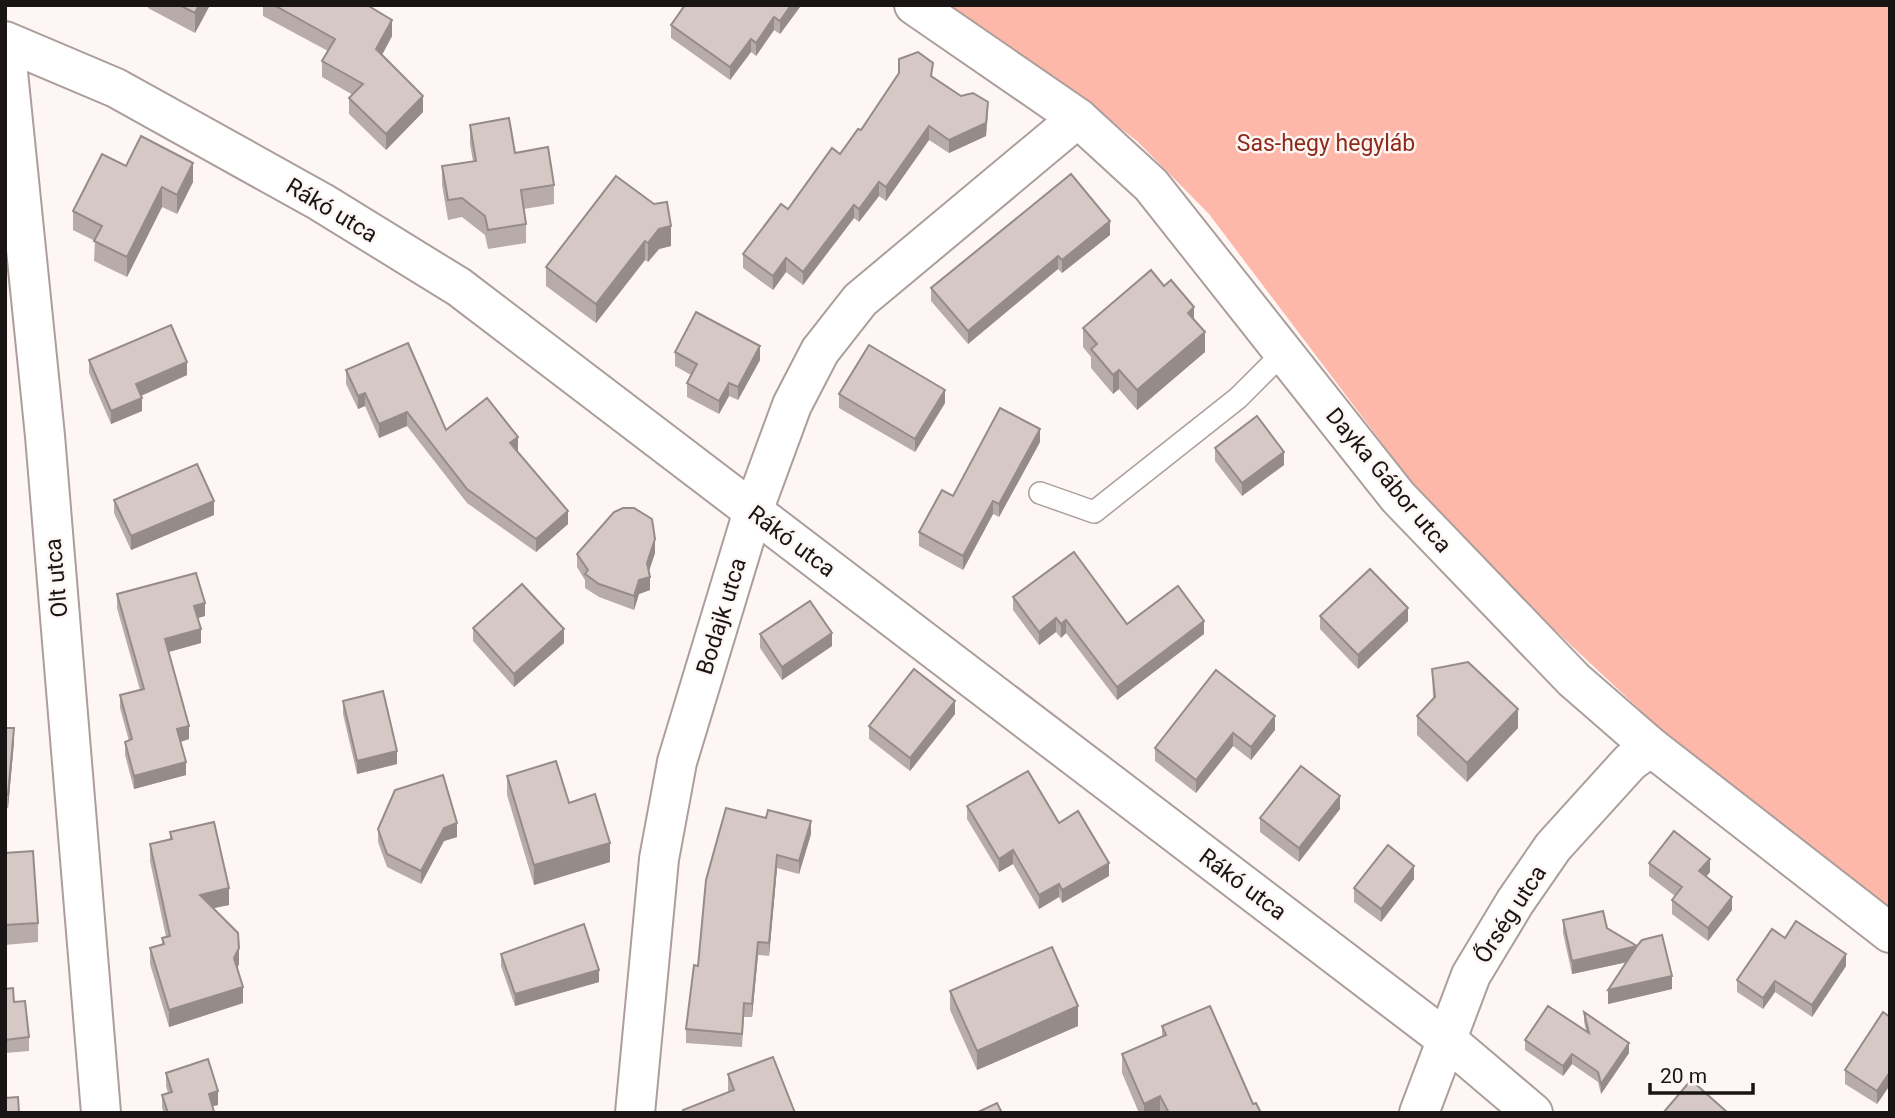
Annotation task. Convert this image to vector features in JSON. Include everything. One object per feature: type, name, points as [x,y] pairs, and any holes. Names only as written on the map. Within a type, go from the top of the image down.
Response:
[{"type":"street","name":"Dayka Gábor utca","points":[[914,5],[1078,118],[1151,185],[1398,497],[1444,549],[1574,680],[1651,747],[1890,933]]},
{"type":"street","name":"Rákó utca","points":[[5,42],[116,88],[321,202],[459,287],[1447,1040],[1533,1113]]},
{"type":"street","name":"Olt utca","points":[[5,42],[45,436],[101,1113]]},
{"type":"street","name":"Bodajk utca","points":[[635,1113],[659,859],[677,762],[753,511],[792,405],[820,351],[860,300],[1078,118]]},
{"type":"street","name":"Őrség utca","points":[[1419,1113],[1471,975],[1553,847],[1630,762],[1651,747]]},
{"type":"lane","points":[[1041,493],[1094,512],[1238,398],[1284,352]]},
{"type":"green space","name":"Sas-hegy hegyláb","points":[[943,5],[1890,5],[1890,911],[1685,752],[1447,529],[1209,214],[1137,141],[1091,106]]},
{"type":"building","points":[[179,5],[199,5],[195,13]]},
{"type":"building","points":[[274,5],[367,5],[392,20],[376,49],[423,96],[386,134],[349,98],[363,84],[322,61],[335,39]]},
{"type":"building","points":[[685,5],[791,5],[780,21],[774,17],[756,43],[751,39],[730,67],[671,25]]},
{"type":"building","points":[[918,52],[933,63],[931,76],[961,96],[973,93],[988,102],[986,123],[949,140],[929,126],[886,187],[879,182],[859,209],[854,205],[803,272],[786,258],[773,276],[743,254],[781,204],[788,209],[832,148],[840,154],[858,129],[861,130],[899,73],[899,59]]},
{"type":"building","points":[[509,118],[515,153],[548,147],[554,185],[521,190],[526,224],[488,230],[485,216],[462,198],[448,200],[442,166],[476,161],[470,125]]},
{"type":"building","points":[[141,136],[193,163],[177,195],[162,187],[127,257],[94,241],[102,226],[73,211],[102,154],[126,166]]},
{"type":"building","points":[[1071,174],[1110,221],[1062,260],[1058,256],[968,331],[931,288]]},
{"type":"building","points":[[616,176],[654,204],[667,202],[671,226],[659,229],[648,243],[645,241],[596,304],[546,267]]},
{"type":"building","points":[[1151,270],[1164,286],[1171,280],[1194,307],[1188,313],[1205,332],[1137,390],[1119,370],[1113,375],[1091,349],[1097,344],[1083,328]]},
{"type":"building","points":[[696,312],[760,346],[738,387],[729,383],[719,401],[687,383],[697,364],[675,352]]},
{"type":"building","points":[[171,325],[187,362],[136,384],[142,398],[111,411],[89,360]]},
{"type":"building","points":[[408,343],[446,430],[487,398],[518,437],[510,443],[568,511],[536,539],[467,489],[407,412],[379,424],[365,393],[358,396],[346,370]]},
{"type":"building","points":[[869,345],[945,390],[915,439],[839,394]]},
{"type":"building","points":[[1000,408],[1040,429],[999,504],[993,501],[963,556],[919,532],[942,490],[953,496]]},
{"type":"building","points":[[1257,416],[1284,452],[1242,483],[1215,448]]},
{"type":"building","points":[[197,464],[214,501],[131,536],[114,500]]},
{"type":"building","points":[[623,508],[634,508],[652,519],[655,539],[647,563],[650,577],[639,580],[634,596],[599,584],[585,574],[588,570],[577,554],[614,512]]},
{"type":"building","points":[[1074,552],[1127,624],[1178,586],[1204,621],[1117,687],[1066,620],[1061,624],[1056,618],[1039,632],[1013,597]]},
{"type":"building","points":[[1370,569],[1408,608],[1358,655],[1320,616]]},
{"type":"building","points":[[196,573],[205,603],[194,606],[201,629],[165,639],[189,726],[177,729],[186,762],[134,776],[125,742],[132,739],[120,695],[144,689],[117,594]]},
{"type":"building","points":[[522,584],[564,629],[514,674],[473,628]]},
{"type":"building","points":[[810,601],[832,633],[782,667],[760,634]]},
{"type":"building","points":[[1468,662],[1518,709],[1467,763],[1417,716],[1435,697],[1432,669]]},
{"type":"building","points":[[914,669],[955,701],[910,758],[869,726]]},
{"type":"building","points":[[1216,670],[1275,716],[1251,747],[1233,733],[1196,780],[1155,748]]},
{"type":"building","points":[[383,691],[397,751],[357,761],[343,701]]},
{"type":"building","points":[[5,728],[14,728],[8,795],[5,795]]},
{"type":"building","points":[[556,761],[569,803],[595,794],[610,843],[534,865],[507,776]]},
{"type":"building","points":[[1301,766],[1340,796],[1299,848],[1260,818]]},
{"type":"building","points":[[1028,771],[1059,823],[1078,811],[1109,863],[1062,890],[1059,884],[1039,895],[1013,850],[999,859],[967,806]]},
{"type":"building","points":[[443,775],[457,823],[444,828],[421,871],[387,854],[378,829],[395,790]]},
{"type":"building","points":[[726,808],[766,818],[768,810],[811,821],[799,861],[777,855],[769,943],[758,942],[752,1004],[744,1003],[742,1034],[686,1029],[694,965],[698,966],[706,880]]},
{"type":"building","points":[[214,822],[229,888],[200,895],[238,933],[239,948],[234,958],[243,987],[169,1010],[150,948],[164,944],[162,938],[170,936],[150,844],[172,839],[170,832]]},
{"type":"building","points":[[1674,831],[1710,859],[1699,871],[1732,897],[1708,928],[1672,900],[1682,887],[1649,863]]},
{"type":"building","points":[[1388,845],[1414,866],[1381,909],[1354,888]]},
{"type":"building","points":[[33,851],[38,923],[5,925],[5,853]]},
{"type":"building","points":[[1603,911],[1607,928],[1637,946],[1572,961],[1563,920]]},
{"type":"building","points":[[1796,921],[1846,954],[1812,1005],[1775,981],[1763,998],[1737,980],[1772,929],[1785,938]]},
{"type":"building","points":[[584,924],[599,970],[515,994],[501,954]]},
{"type":"building","points":[[1662,935],[1672,976],[1608,990],[1642,940]]},
{"type":"building","points":[[1052,947],[1078,1006],[977,1051],[950,991]]},
{"type":"building","points":[[13,988],[14,1002],[25,1001],[29,1037],[5,1040],[5,989]]},
{"type":"building","points":[[1210,1006],[1253,1104],[1256,1103],[1261,1113],[1169,1113],[1160,1096],[1144,1104],[1122,1054],[1166,1035],[1162,1026]]},
{"type":"building","points":[[1548,1006],[1589,1033],[1584,1012],[1629,1043],[1601,1084],[1598,1072],[1572,1054],[1563,1066],[1525,1040]]},
{"type":"building","points":[[1883,1012],[1890,1017],[1890,1072],[1877,1091],[1845,1070]]},
{"type":"building","points":[[773,1057],[795,1113],[684,1113],[683,1110],[734,1090],[728,1074]]},
{"type":"building","points":[[208,1059],[218,1091],[209,1094],[214,1112],[168,1113],[162,1095],[172,1092],[166,1073]]},
{"type":"building","points":[[1691,1080],[1728,1113],[1663,1113]]},
{"type":"building","points":[[18,1097],[19,1113],[5,1113],[5,1098]]},
{"type":"building","points":[[997,1103],[1002,1113],[976,1113]]}]
